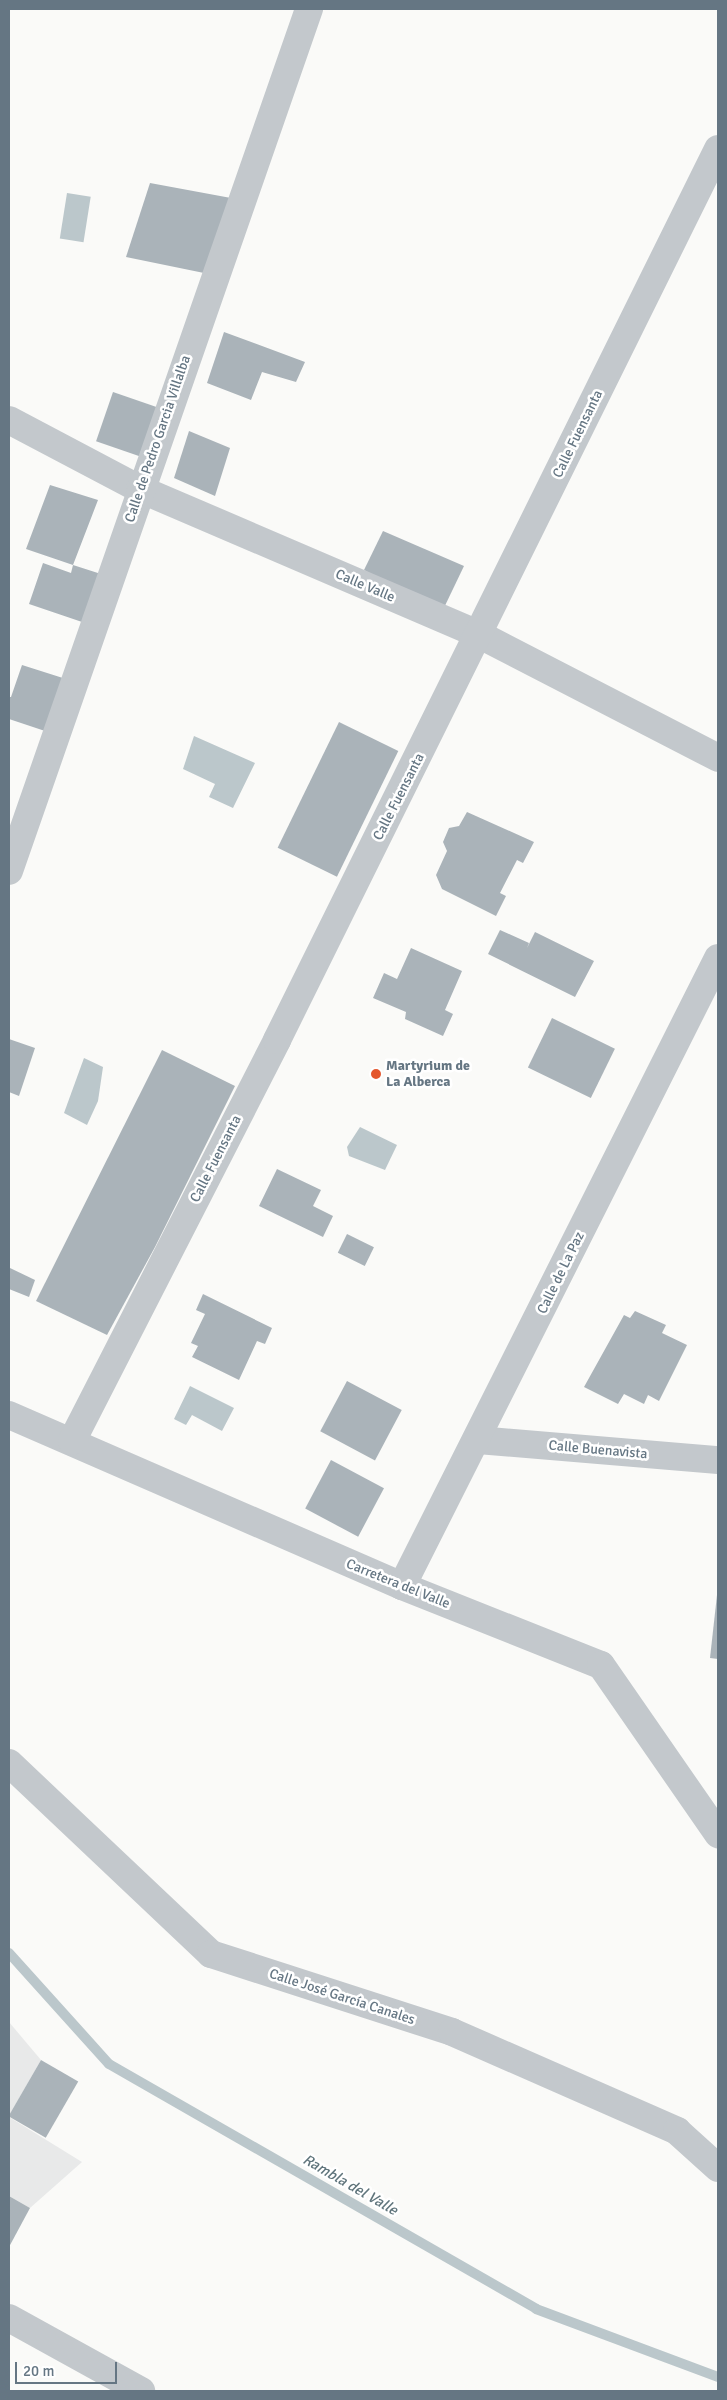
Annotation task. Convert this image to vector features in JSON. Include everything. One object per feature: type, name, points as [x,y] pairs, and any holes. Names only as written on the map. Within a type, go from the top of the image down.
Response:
[{"type":"street","name":"Calle de Pedro Garcia Villalba","points":[[9,871],[140,489],[309,9]]},
{"type":"street","name":"Calle Fuensanta","points":[[72,1441],[480,635],[718,149]]},
{"type":"street","name":"Calle Valle","points":[[9,420],[140,489],[480,635],[718,758]]},
{"type":"street","name":"Calle de La Paz","points":[[402,1586],[478,1440],[718,958]]},
{"type":"street","name":"Carretera del Valle","points":[[9,1415],[402,1586],[601,1665],[718,1834]]},
{"type":"street","name":"Calle Buenavista","points":[[478,1440],[718,1460]]},
{"type":"street","name":"Calle José García Canales","points":[[9,1763],[211,1954],[452,2032],[677,2131],[718,2168]]},
{"type":"street","points":[[9,2318],[141,2391]]},
{"type":"shaded area","points":[[67,193],[91,197],[84,242],[60,238]]},
{"type":"shaded area","points":[[194,736],[255,763],[233,808],[209,797],[215,784],[183,769]]},
{"type":"shaded area","points":[[84,1058],[103,1067],[98,1101],[87,1125],[64,1113]]},
{"type":"shaded area","points":[[360,1127],[397,1145],[385,1170],[349,1156],[347,1147]]},
{"type":"shaded area","points":[[190,1386],[234,1408],[222,1431],[192,1415],[186,1425],[174,1419]]},
{"type":"shaded area","points":[[9,2022],[41,2060],[9,2116]]},
{"type":"shaded area","points":[[9,2117],[82,2162],[30,2208],[9,2196]]},
{"type":"building","points":[[150,183],[231,198],[204,273],[126,257]]},
{"type":"building","points":[[224,332],[305,362],[296,382],[262,372],[251,400],[207,383]]},
{"type":"building","points":[[113,392],[156,407],[140,456],[96,441]]},
{"type":"building","points":[[189,431],[230,448],[215,496],[174,478]]},
{"type":"building","points":[[50,485],[98,500],[73,565],[26,549]]},
{"type":"building","points":[[383,531],[464,566],[441,614],[364,570]]},
{"type":"building","points":[[43,563],[71,573],[73,565],[101,574],[85,623],[29,604]]},
{"type":"building","points":[[22,665],[66,679],[48,732],[9,719],[9,697],[11,697]]},
{"type":"building","points":[[339,722],[398,751],[337,877],[278,848]]},
{"type":"building","points":[[467,812],[534,842],[523,863],[517,860],[500,893],[506,896],[496,916],[442,889],[436,875],[447,851],[443,842],[449,828],[459,826]]},
{"type":"building","points":[[500,930],[529,943],[527,948],[535,932],[594,961],[575,997],[488,954]]},
{"type":"building","points":[[411,948],[462,971],[445,1010],[453,1014],[443,1036],[405,1019],[406,1012],[373,998],[384,973],[397,979]]},
{"type":"building","points":[[552,1018],[615,1049],[591,1098],[528,1067]]},
{"type":"building","points":[[9,1039],[35,1048],[19,1096],[9,1092]]},
{"type":"building","points":[[162,1050],[235,1086],[155,1247],[107,1335],[36,1301]]},
{"type":"building","points":[[277,1169],[321,1190],[313,1206],[333,1216],[323,1237],[259,1206]]},
{"type":"building","points":[[347,1234],[374,1247],[365,1266],[338,1253]]},
{"type":"building","points":[[10,1268],[35,1280],[29,1297],[9,1289]]},
{"type":"building","points":[[203,1294],[272,1328],[265,1344],[257,1341],[239,1380],[192,1357],[198,1346],[191,1343],[205,1314],[196,1310]]},
{"type":"building","points":[[635,1311],[666,1325],[662,1333],[687,1345],[659,1401],[648,1395],[644,1404],[624,1394],[618,1404],[584,1387],[624,1315],[630,1318]]},
{"type":"building","points":[[347,1381],[402,1410],[375,1460],[320,1431]]},
{"type":"building","points":[[331,1460],[384,1488],[358,1537],[305,1509]]},
{"type":"building","points":[[718,1595],[718,1659],[710,1658]]},
{"type":"building","points":[[41,2060],[78,2082],[46,2138],[9,2117]]},
{"type":"building","points":[[9,2196],[30,2208],[9,2247]]},
{"type":"waterway","name":"Rambla del Valle","points":[[9,1953],[109,2064],[536,2309],[718,2377]]},
{"type":"place","name":"Martyrium de La Alberca","points":[[376,1074]]}]
